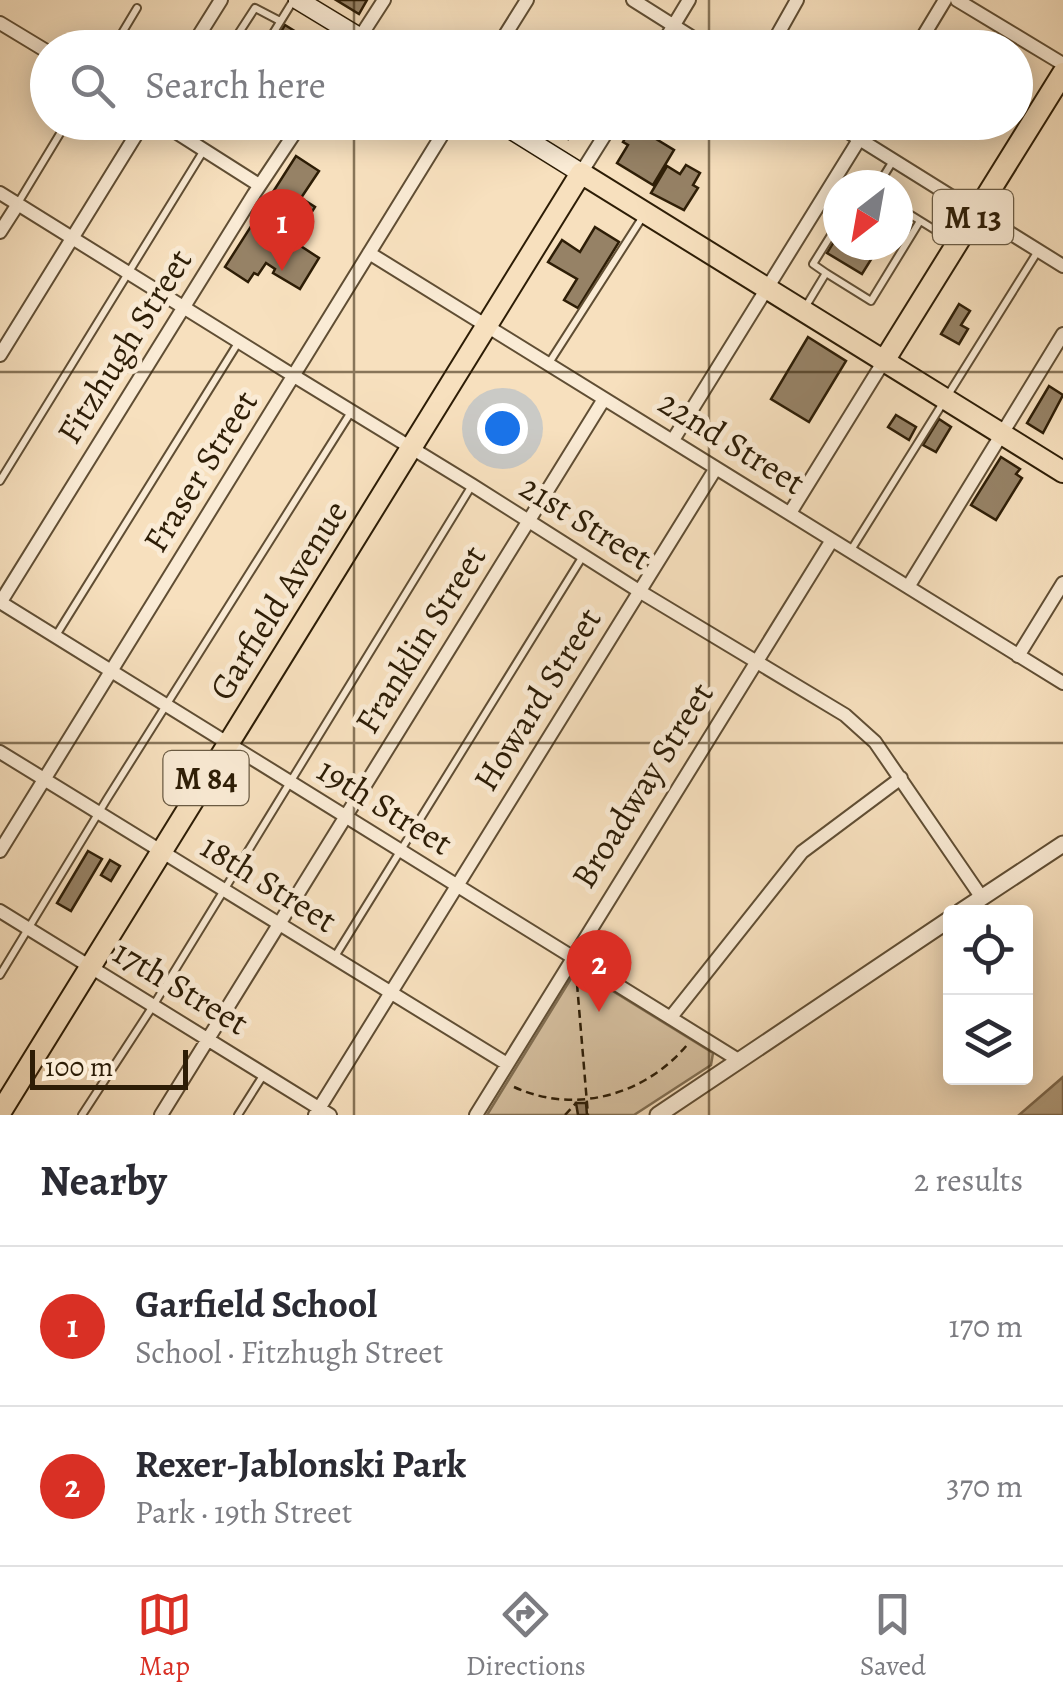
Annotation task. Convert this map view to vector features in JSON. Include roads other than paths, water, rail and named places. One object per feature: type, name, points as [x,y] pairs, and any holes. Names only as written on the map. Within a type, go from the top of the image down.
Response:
[{"type":"main road","points":[[296,0],[342,30]]},
{"type":"main road","name":"M 13","points":[[1033,121],[1063,73]]},
{"type":"main road","points":[[527,140],[1001,434],[1060,465]]},
{"type":"main road","name":"M 13","points":[[884,361],[1022,140]]},
{"type":"main road","name":"Garfield Avenue","points":[[2,1112],[581,173]]},
{"type":"street","points":[[202,30],[221,0]]},
{"type":"street","points":[[370,30],[384,0]]},
{"type":"street","points":[[508,30],[527,0]]},
{"type":"street","points":[[633,0],[680,30]]},
{"type":"street","points":[[671,30],[688,0]]},
{"type":"street","points":[[780,30],[797,0]]},
{"type":"street","points":[[927,30],[945,0]]},
{"type":"street","points":[[957,0],[1007,30]]},
{"type":"street","points":[[0,22],[30,41]]},
{"type":"street","points":[[1033,46],[1063,64]]},
{"type":"street","points":[[0,355],[133,140]]},
{"type":"street","points":[[188,140],[259,185]]},
{"type":"street","name":"Fitzhugh Street","points":[[0,603],[287,140]]},
{"type":"street","name":"Fraser Street","points":[[0,851],[439,140]]},
{"type":"street","name":"Garfield Avenue","points":[[581,173],[602,140]]},
{"type":"street","points":[[673,440],[859,140],[1063,266]]},
{"type":"street","name":"21st Street","points":[[0,193],[845,715],[876,742],[982,898]]},
{"type":"street","points":[[0,232],[18,204]]},
{"type":"street","name":"22nd Street","points":[[370,253],[1063,682]]},
{"type":"street","points":[[908,587],[1063,334]]},
{"type":"street","points":[[790,513],[884,361]]},
{"type":"street","name":"Franklin Street","points":[[161,1115],[604,398]]},
{"type":"street","name":"Howard Street","points":[[321,1113],[456,886],[716,468]]},
{"type":"street","name":"Broadway Street","points":[[476,1115],[832,540]]},
{"type":"street","points":[[1018,656],[1063,583]]},
{"type":"street","name":"19th Street","points":[[0,603],[740,1061]]},
{"type":"street","name":"18th Street","points":[[0,752],[507,1064]]},
{"type":"street","points":[[670,1016],[802,852],[901,778]]},
{"type":"street","points":[[971,905],[1063,844]]},
{"type":"street","name":"17th Street","points":[[0,911],[321,1113]]},
{"type":"street","points":[[658,1115],[943,924]]},
{"type":"lane","points":[[275,30],[296,0]]},
{"type":"lane","points":[[124,30],[137,8]]},
{"type":"lane","points":[[241,30],[255,8],[280,21]]},
{"type":"lane","points":[[18,204],[56,140]]},
{"type":"lane","points":[[0,481],[204,150]]},
{"type":"lane","points":[[887,170],[893,161]]},
{"type":"lane","points":[[548,364],[646,213]]},
{"type":"lane","points":[[913,218],[956,244]]},
{"type":"lane","points":[[823,248],[813,264],[871,300],[920,222]]},
{"type":"lane","points":[[850,551],[1038,250]]},
{"type":"lane","points":[[803,311],[826,273]]},
{"type":"lane","points":[[55,637],[238,342]]},
{"type":"lane","points":[[0,975],[351,410]]},
{"type":"lane","points":[[82,1115],[472,485]]},
{"type":"lane","points":[[334,959],[583,556]]},
{"type":"lane","points":[[238,1115],[264,1074]]},
{"type":"place","name":"Garfield School","points":[[282,271]]},
{"type":"place","name":"Rexer-Jablonski Park","points":[[599,1012]]}]
